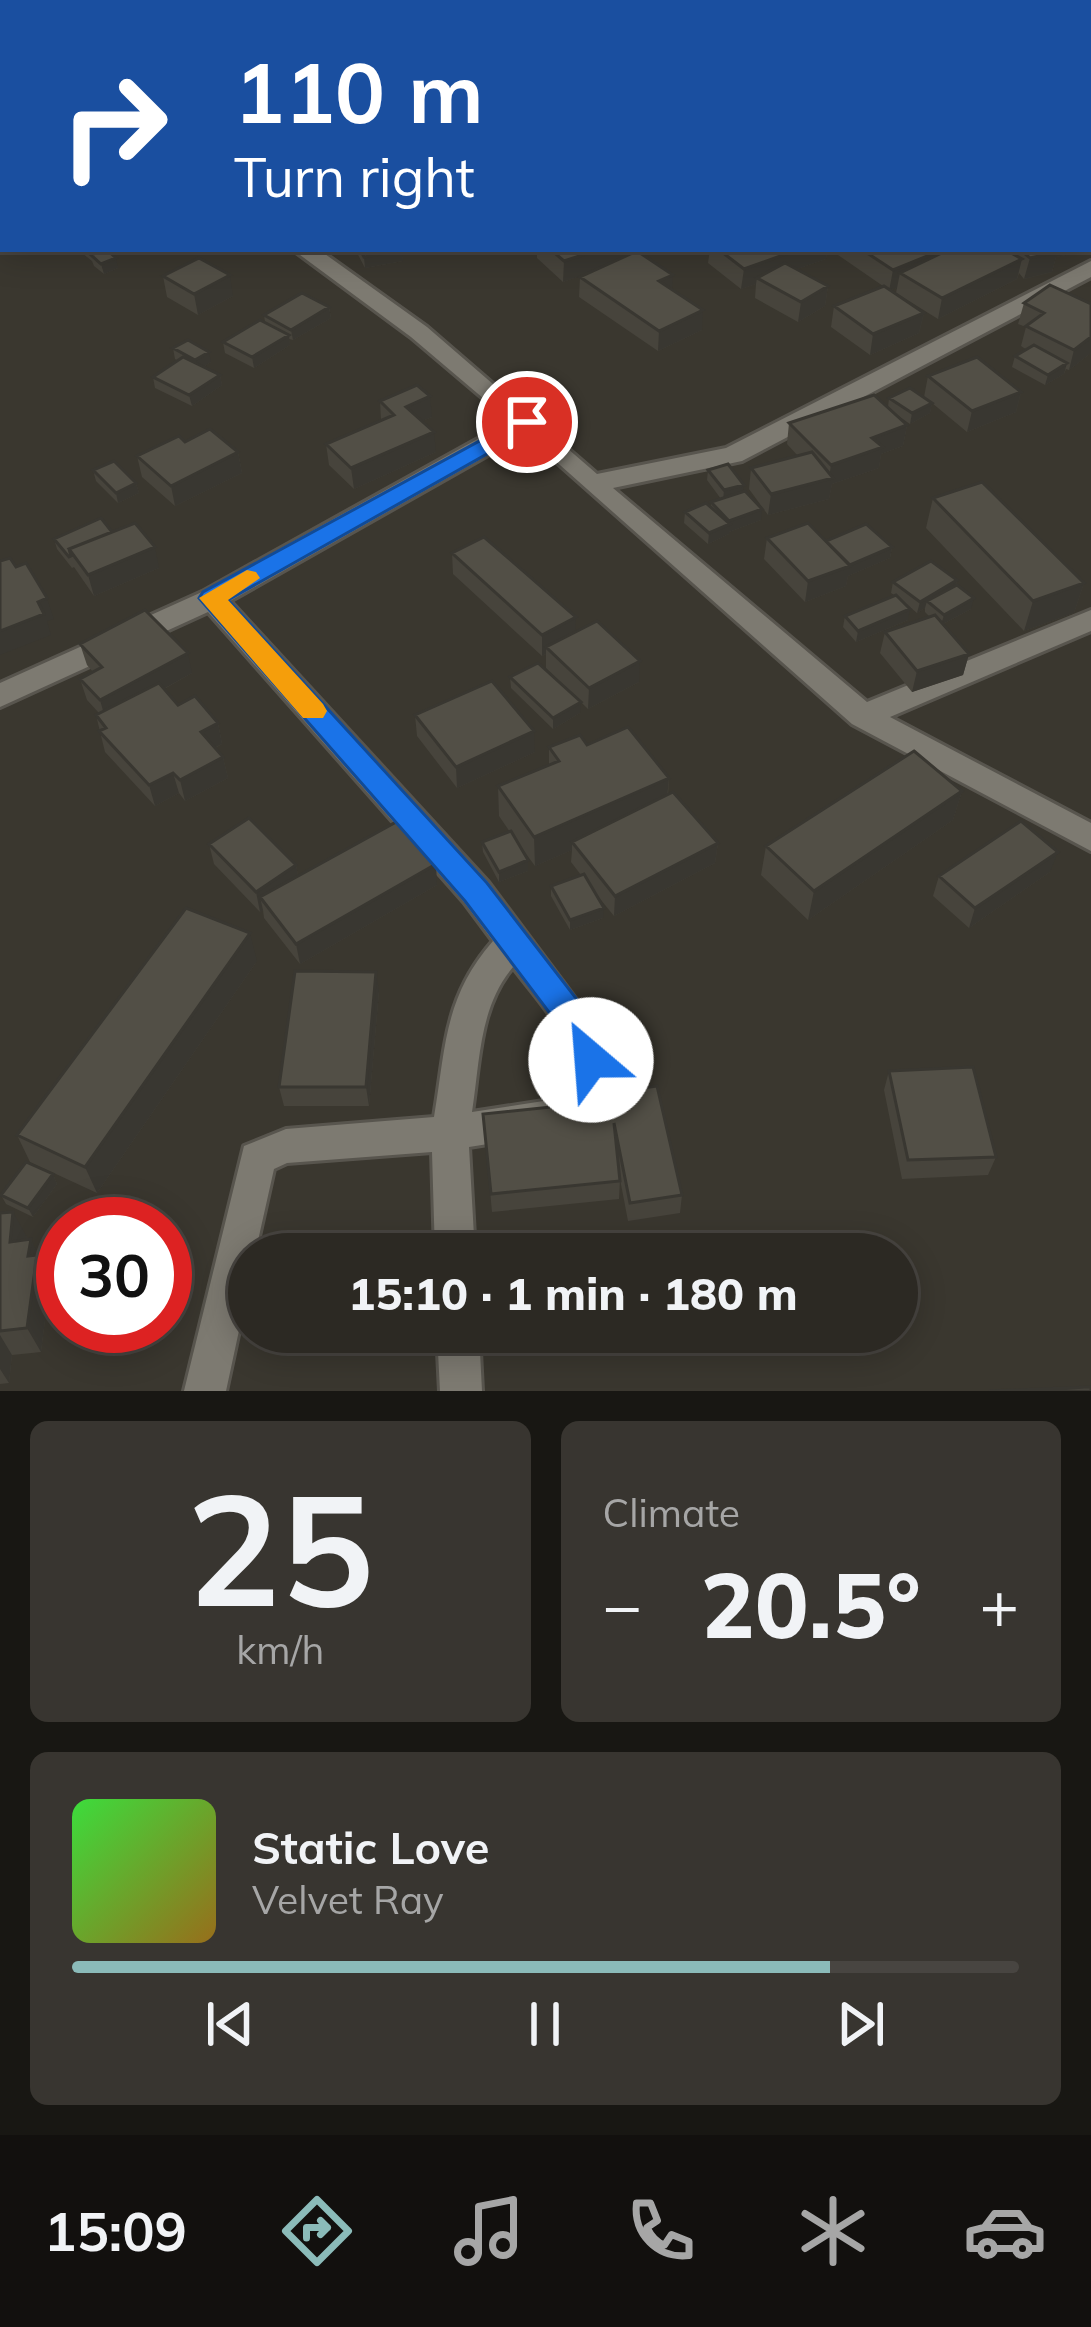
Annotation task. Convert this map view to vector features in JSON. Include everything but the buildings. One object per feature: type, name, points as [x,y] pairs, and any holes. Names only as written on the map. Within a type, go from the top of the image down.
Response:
[{"type":"street","points":[[307,252],[419,332],[527,422],[592,484],[863,716],[1091,838]]},
{"type":"street","points":[[592,484],[733,455],[1091,268]]},
{"type":"street","points":[[0,696],[212,598],[527,422]]},
{"type":"street","points":[[205,1391],[257,1158],[286,1146],[450,1132],[556,1116],[574,1106],[589,1084],[591,1060],[577,1025],[476,892],[212,598]]},
{"type":"street","points":[[863,716],[1091,620]]},
{"type":"street","points":[[454,1233],[450,1132],[470,1006],[479,982],[514,941]]},
{"type":"street","points":[[459,1353],[461,1391]]},
{"type":"slow traffic","points":[[247,578],[212,598],[313,711]]},
{"type":"route","points":[[527,422],[212,598],[476,892],[577,1025],[591,1060]]}]
